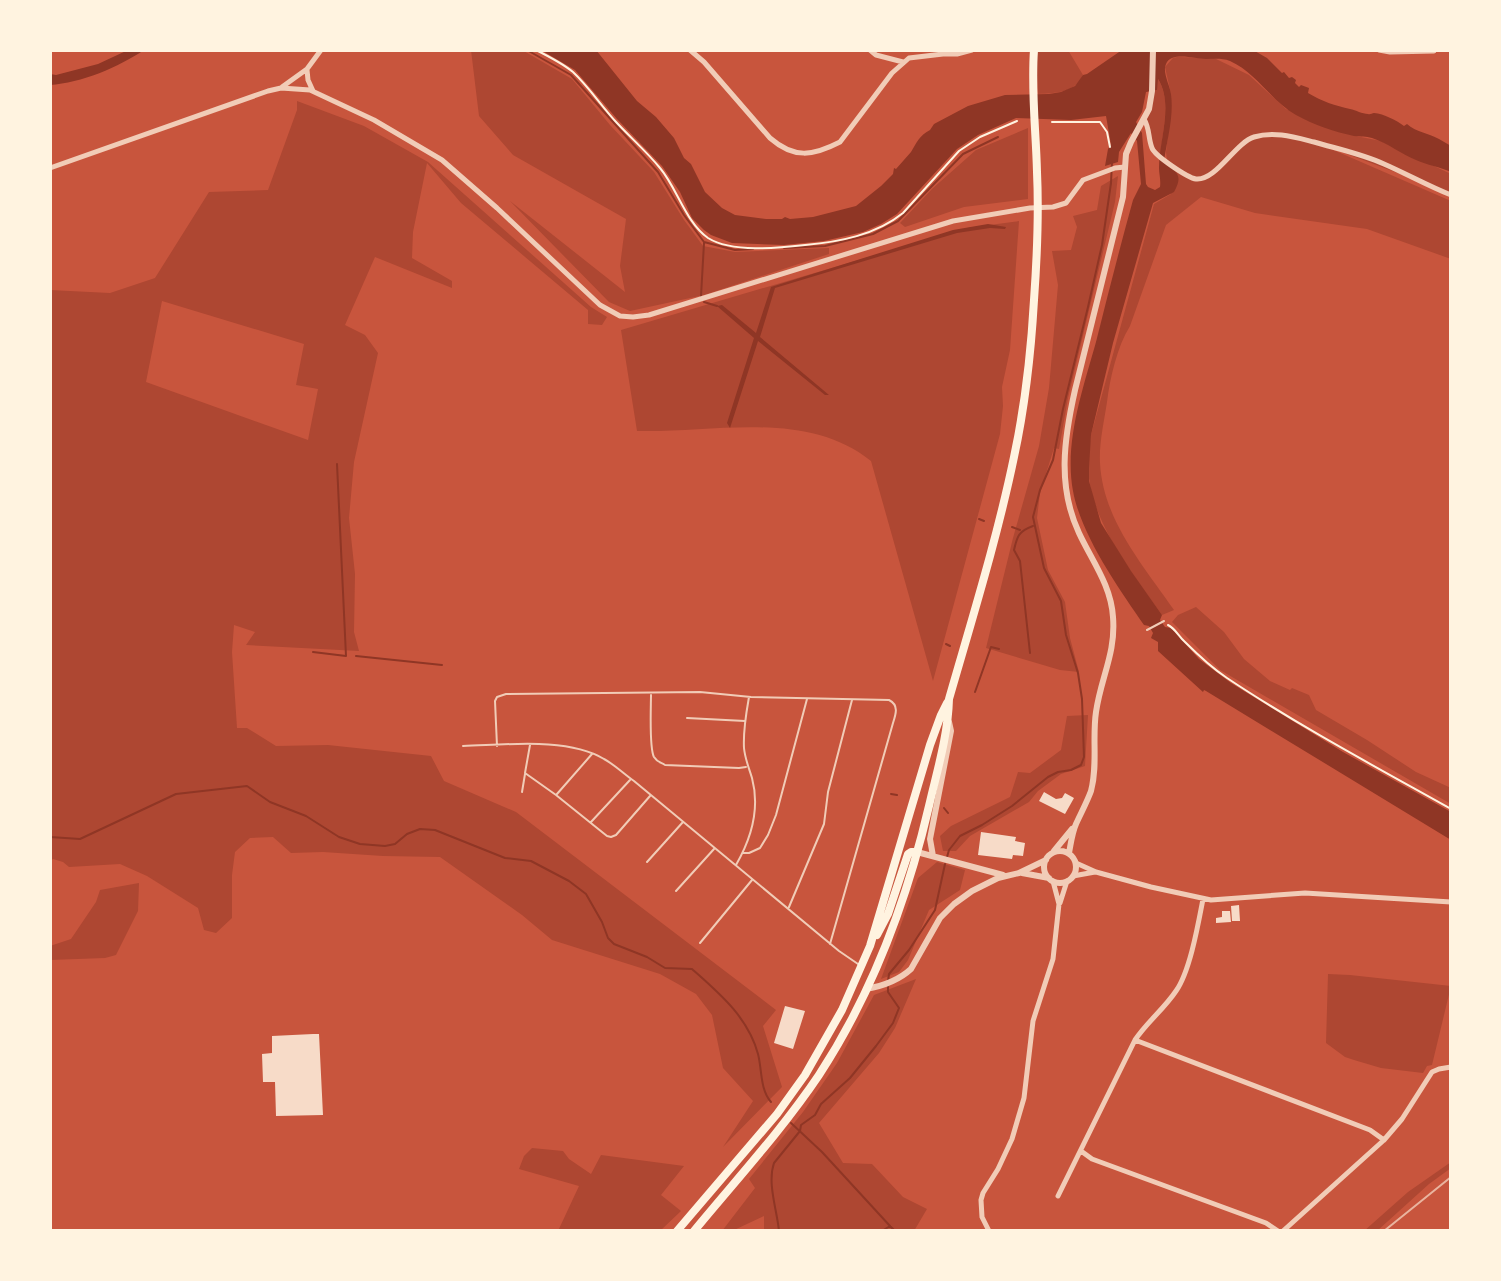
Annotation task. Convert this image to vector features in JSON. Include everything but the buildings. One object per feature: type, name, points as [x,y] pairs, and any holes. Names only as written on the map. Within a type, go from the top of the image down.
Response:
[{"type":"main road","points":[[677,1231],[759,1136],[827,1039],[863,966],[930,745],[949,699],[1007,486],[1021,418],[1033,320],[1037,208],[1034,50]]},
{"type":"main road","points":[[694,1231],[798,1105],[838,1044],[866,989],[917,852],[948,720],[949,699]]},
{"type":"main road","points":[[870,946],[888,914],[908,854],[917,852]]},
{"type":"street","points":[[50,168],[281,88],[307,69],[321,50]]},
{"type":"street","points":[[690,50],[770,138],[783,149],[803,153],[840,142],[892,73],[909,58],[972,50]]},
{"type":"street","points":[[870,50],[876,55],[904,62]]},
{"type":"street","points":[[1069,853],[1075,825],[1090,794],[1096,713],[1114,633],[1108,591],[1079,533],[1069,505],[1064,451],[1068,419],[1123,197],[1126,154],[1149,109],[1153,50]]},
{"type":"street","points":[[1379,50],[1434,51]]},
{"type":"street","points":[[307,69],[313,92]]},
{"type":"street","points":[[281,88],[313,92],[374,120],[442,160],[600,305],[620,316],[649,315],[953,221],[1053,207],[1066,203],[1080,182],[1107,170],[1125,167]]},
{"type":"street","points":[[1144,120],[1150,128],[1153,149],[1159,157],[1194,179],[1203,179],[1246,140],[1275,133],[1383,163],[1451,195]]},
{"type":"street","points":[[933,856],[930,839],[951,731],[948,720]]},
{"type":"street","points":[[1019,873],[1046,860],[1075,825]]},
{"type":"street","points":[[1051,854],[1060,851],[1069,853],[1076,863],[1096,872],[1203,899],[1305,893],[1451,902]]},
{"type":"street","points":[[917,852],[1003,875]]},
{"type":"street","points":[[1046,860],[1045,870],[1059,904]]},
{"type":"street","points":[[989,1231],[982,1217],[981,1200],[1012,1139],[1024,1098],[1033,1021],[1053,959],[1059,904],[1076,863]]},
{"type":"street","points":[[866,989],[896,980],[911,969],[940,918],[972,891],[1003,875],[1019,873],[1060,883],[1096,872]]},
{"type":"street","points":[[1058,1196],[1135,1040],[1164,1008],[1183,979],[1203,899]]},
{"type":"street","points":[[1135,1040],[1370,1130],[1384,1140]]},
{"type":"street","points":[[1081,1151],[1092,1159],[1280,1231],[1384,1140],[1402,1119],[1432,1072],[1451,1067]]},
{"type":"lane","points":[[1147,630],[1164,623]]},
{"type":"lane","points":[[497,746],[495,706],[497,697],[506,694],[700,692],[749,697],[894,702],[896,714],[830,944]]},
{"type":"lane","points":[[651,693],[652,750],[660,763],[747,767]]},
{"type":"lane","points":[[736,866],[750,837],[754,814],[754,788],[744,749],[749,697]]},
{"type":"lane","points":[[743,853],[760,848],[768,835],[807,698]]},
{"type":"lane","points":[[788,908],[824,824],[828,792],[853,699]]},
{"type":"lane","points":[[687,718],[745,721]]},
{"type":"lane","points":[[522,792],[530,745]]},
{"type":"lane","points":[[463,746],[572,748],[604,759],[851,961],[863,966]]},
{"type":"lane","points":[[556,795],[592,754]]},
{"type":"lane","points":[[525,773],[611,837],[651,796]]},
{"type":"lane","points":[[590,823],[630,779]]},
{"type":"lane","points":[[647,862],[683,822]]},
{"type":"lane","points":[[676,891],[714,849]]},
{"type":"lane","points":[[700,943],[753,879]]},
{"type":"path","points":[[536,50],[573,72],[660,168],[690,219],[701,231],[709,238],[736,247],[827,243],[873,231],[903,213],[959,151],[980,137],[1017,121]]},
{"type":"path","points":[[1052,122],[1100,122],[1107,132],[1110,147]]},
{"type":"path","points":[[1164,623],[1173,627],[1205,661],[1228,679],[1451,809]]},
{"type":"shaded area","points":[[128,50],[144,50],[99,73],[50,85],[50,74],[98,64]]},
{"type":"shaded area","points":[[471,50],[522,50],[572,79],[654,172],[703,246],[735,252],[829,248],[829,254],[704,295],[630,311],[609,302],[510,201],[625,292],[620,266],[626,219],[513,155],[479,116]]},
{"type":"shaded area","points":[[541,50],[596,50],[637,101],[674,138],[705,192],[735,215],[766,219],[813,217],[856,206],[893,174],[894,168],[934,124],[968,106],[1005,95],[1061,92],[1075,86],[1083,75],[1122,50],[1253,50],[1296,80],[1299,87],[1309,88],[1308,93],[1318,98],[1364,113],[1386,116],[1451,146],[1451,172],[1416,160],[1372,138],[1339,132],[1303,119],[1230,61],[1184,57],[1169,60],[1165,71],[1172,111],[1164,161],[1177,174],[1178,181],[1174,192],[1153,203],[1113,343],[1091,435],[1089,481],[1101,523],[1162,615],[1160,620],[1165,627],[1171,628],[1199,659],[1231,683],[1343,752],[1451,812],[1451,840],[1203,692],[1158,651],[1158,642],[1151,638],[1153,633],[1149,626],[1144,625],[1092,543],[1077,508],[1071,454],[1081,397],[1133,200],[1141,184],[1137,141],[1131,133],[1119,152],[1118,162],[1105,166],[1111,145],[1106,116],[1071,120],[1016,118],[978,135],[957,149],[897,214],[863,232],[824,241],[784,245],[732,243],[711,235],[692,218],[680,192],[662,166],[575,70]],"holes":[[[1158,79],[1163,89],[1165,111],[1160,187],[1155,190],[1146,184],[1142,133],[1136,122],[1142,112],[1146,92],[1157,90]]]},
{"type":"shaded area","points":[[1038,50],[1068,50],[1083,75],[1075,85],[1064,91],[1038,94]]},
{"type":"shaded area","points":[[1177,57],[1214,58],[1249,75],[1286,109],[1356,136],[1381,141],[1451,174],[1451,193],[1315,142],[1451,201],[1451,259],[1367,229],[1255,213],[1201,197],[1166,225],[1115,363],[1100,455],[1108,504],[1117,523],[1174,610],[1162,615],[1124,562],[1102,522],[1089,481],[1088,459],[1091,435],[1154,204],[1171,194],[1166,152],[1171,94],[1165,67]]},
{"type":"shaded area","points":[[1157,78],[1165,106],[1161,156],[1157,155],[1144,119],[1157,90]]},
{"type":"shaded area","points":[[297,101],[364,126],[428,162],[591,307],[607,317],[602,325],[588,324],[588,310],[461,203],[427,163],[413,232],[412,258],[452,281],[452,288],[375,257],[345,325],[365,335],[378,353],[354,462],[349,518],[355,574],[354,632],[359,651],[246,645],[255,632],[234,625],[232,652],[237,728],[247,728],[276,746],[328,745],[431,756],[444,781],[516,812],[776,1010],[763,1026],[782,1087],[723,1147],[753,1101],[723,1068],[712,1015],[696,994],[660,974],[552,940],[440,857],[291,853],[273,837],[250,838],[235,852],[232,918],[216,933],[204,930],[198,908],[147,876],[120,864],[69,867],[63,862],[50,861],[50,290],[110,293],[155,278],[209,192],[268,190],[297,110]],"holes":[[[162,301],[304,344],[296,385],[318,389],[308,440],[146,382]]]},
{"type":"shaded area","points":[[1028,128],[1028,199],[964,207],[905,227],[900,223],[976,150]]},
{"type":"shaded area","points":[[1118,176],[1115,202],[1068,398],[1059,449],[1054,448],[1040,493],[1037,518],[1048,570],[1065,602],[1079,672],[1060,670],[986,648],[1039,446],[1049,388],[1058,285],[1052,251],[1071,250],[1077,227],[1073,216],[1097,210],[1101,186]]},
{"type":"shaded area","points":[[1019,221],[1010,350],[1002,387],[1000,434],[933,681],[871,461],[845,445],[788,429],[637,431],[621,330],[967,228]]},
{"type":"shaded area","points":[[988,224],[1006,227],[957,233],[775,288],[760,337],[829,395],[825,395],[758,341],[730,428],[727,423],[754,338],[717,306],[722,305],[756,333],[771,287],[953,230]]},
{"type":"shaded area","points":[[1196,607],[1224,632],[1244,659],[1270,681],[1309,695],[1316,710],[1416,772],[1451,788],[1451,804],[1220,670],[1172,622],[1178,615]]},
{"type":"shaded area","points":[[1088,715],[1085,766],[1061,774],[1029,802],[970,836],[956,851],[943,851],[940,836],[951,826],[1010,797],[1018,772],[1030,773],[1061,750],[1067,716]]},
{"type":"shaded area","points":[[937,862],[965,870],[960,890],[929,910],[908,960],[899,972],[881,979],[918,878]]},
{"type":"shaded area","points":[[139,883],[138,911],[116,955],[50,960],[50,946],[71,939],[96,902],[100,890]]},
{"type":"shaded area","points":[[1328,974],[1451,986],[1432,1065],[1427,1066],[1423,1073],[1381,1068],[1345,1057],[1326,1043]]},
{"type":"shaded area","points":[[916,979],[895,1028],[879,1053],[819,1123],[843,1163],[872,1164],[903,1197],[927,1209],[914,1231],[764,1231],[764,1216],[732,1231],[722,1231],[755,1188],[749,1179],[803,1112],[837,1063],[874,995]]},
{"type":"shaded area","points":[[532,1148],[563,1151],[591,1174],[601,1155],[684,1166],[661,1195],[681,1211],[660,1231],[558,1231],[579,1186],[519,1169],[524,1156]]},
{"type":"shaded area","points":[[1451,1162],[1451,1168],[1377,1231],[1364,1231],[1408,1192]]},
{"type":"waterway","points":[[527,50],[571,75],[658,172],[704,242],[735,250],[753,249]]},
{"type":"waterway","points":[[784,248],[825,246],[873,234],[898,221],[963,154],[998,137]]},
{"type":"waterway","points":[[947,857],[960,836],[1012,806],[1048,777],[1081,765],[1084,757],[1078,673],[1066,635],[1061,601],[1044,568],[1033,517],[1053,460],[1102,245],[1112,162]]},
{"type":"waterway","points":[[701,296],[704,243]]},
{"type":"waterway","points":[[704,302],[717,306]]},
{"type":"waterway","points":[[313,652],[346,656],[337,464]]},
{"type":"waterway","points":[[979,519],[984,521]]},
{"type":"waterway","points":[[1030,653],[1020,561],[1014,550],[1019,535],[1033,526]]},
{"type":"waterway","points":[[1012,527],[1020,530]]},
{"type":"waterway","points":[[946,644],[950,646]]},
{"type":"waterway","points":[[975,692],[991,647],[999,649]]},
{"type":"waterway","points":[[356,656],[442,665]]},
{"type":"waterway","points":[[50,837],[80,839],[176,794],[247,786],[270,802],[306,816],[339,837],[360,844],[385,846],[395,844],[407,834],[420,829],[435,830],[505,858],[531,861],[569,881],[586,894],[614,944],[665,968],[692,969],[722,997],[747,1028],[758,1054],[763,1085],[771,1102]]},
{"type":"waterway","points":[[891,794],[897,795]]},
{"type":"waterway","points":[[944,808],[948,813]]},
{"type":"waterway","points":[[888,981],[889,974],[935,910],[945,864]]},
{"type":"waterway","points":[[779,1231],[772,1188],[774,1163],[800,1131],[801,1125],[815,1115],[821,1104],[850,1078],[893,1023],[899,1008],[888,987]]},
{"type":"waterway","points":[[791,1123],[890,1226]]},
{"type":"waterway","points":[[882,1231],[890,1226],[895,1231]]},
{"type":"railway","points":[[1384,1231],[1451,1177]]}]
